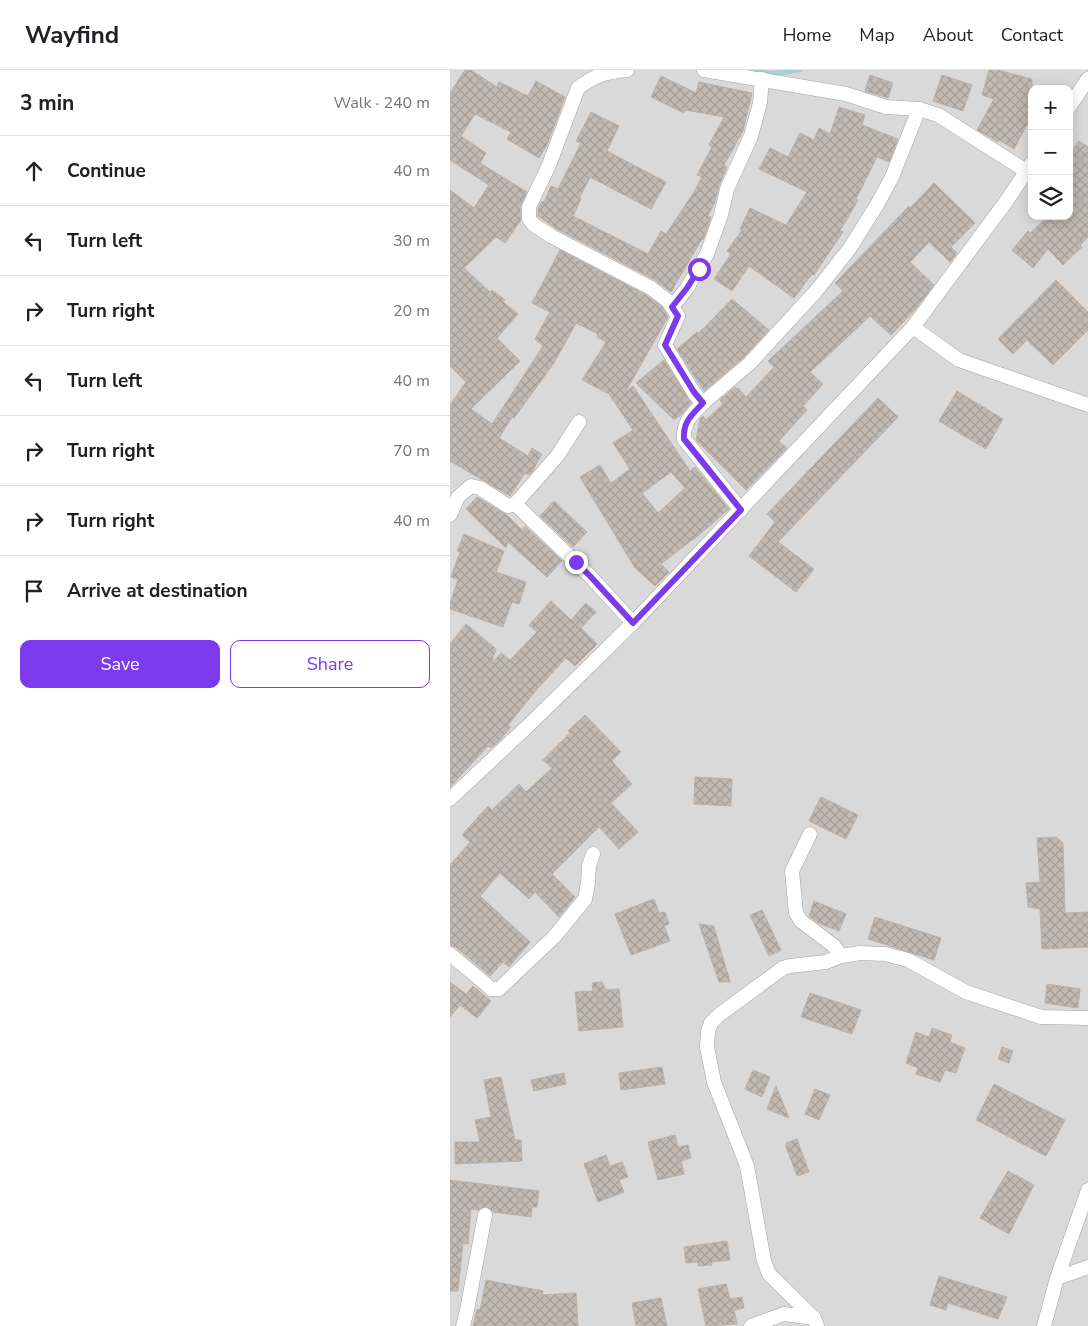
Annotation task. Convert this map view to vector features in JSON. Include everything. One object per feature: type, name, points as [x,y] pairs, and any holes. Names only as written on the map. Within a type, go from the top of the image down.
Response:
[{"type":"street","points":[[626,70],[600,74],[578,88],[549,165],[529,206],[529,219],[534,225],[551,236],[651,288],[668,301],[678,316],[665,345],[690,386],[703,403]]},
{"type":"street","points":[[704,70],[846,94],[886,107],[919,109],[938,115],[1028,166]]},
{"type":"street","points":[[672,307],[687,288],[707,254],[721,216],[727,189],[751,136],[760,103],[762,79]]},
{"type":"street","points":[[1073,101],[1088,79]]},
{"type":"street","points":[[741,510],[684,439],[684,427],[689,418],[703,403],[750,363],[817,290],[850,248],[892,177],[919,109]]},
{"type":"street","points":[[450,799],[633,623],[913,327],[1005,203],[1028,168]]},
{"type":"street","points":[[913,327],[958,360],[1088,405]]},
{"type":"street","points":[[450,515],[458,497],[471,486],[480,488],[508,506],[515,504],[558,455],[580,422]]},
{"type":"street","points":[[515,504],[590,576],[633,623]]},
{"type":"street","points":[[810,834],[792,871],[796,913],[801,921],[834,946],[841,956]]},
{"type":"street","points":[[450,954],[488,986],[499,989],[554,937],[585,899],[589,866],[593,854]]},
{"type":"street","points":[[816,1322],[769,1274],[764,1261],[747,1166],[714,1082],[707,1047],[711,1023],[719,1015],[783,968],[826,962],[841,956],[860,953],[885,954],[908,960],[966,992],[1040,1017],[1088,1018]]},
{"type":"street","points":[[1044,1326],[1058,1278],[1086,1199]]},
{"type":"street","points":[[463,1326],[468,1310],[485,1214]]},
{"type":"street","points":[[1058,1278],[1088,1267]]},
{"type":"street","points":[[751,1326],[784,1314],[816,1322]]},
{"type":"shaded area","points":[[450,70],[1088,70],[1088,1326],[450,1326]]},
{"type":"building","points":[[465,70],[471,70],[497,87],[499,82],[528,96],[536,81],[565,97],[547,145],[539,158],[507,139],[511,132],[475,114],[461,136],[486,153],[480,163],[527,192],[520,207],[521,220],[505,243],[496,237],[464,268],[490,292],[492,290],[505,300],[503,302],[518,314],[497,338],[520,361],[471,409],[492,424],[543,346],[535,339],[550,312],[532,303],[560,250],[646,295],[662,307],[668,317],[625,393],[633,386],[690,471],[695,467],[729,509],[661,564],[669,572],[655,586],[635,568],[580,477],[600,465],[611,483],[630,469],[613,443],[633,430],[609,394],[582,380],[606,342],[597,337],[598,334],[576,323],[554,363],[514,418],[512,417],[499,438],[528,456],[532,448],[542,454],[532,472],[529,475],[525,473],[510,496],[450,461],[450,405],[466,382],[450,366],[450,190],[474,208],[489,185],[450,160],[450,93]],"holes":[[[671,472],[685,488],[658,513],[642,493]]]},
{"type":"building","points":[[989,70],[998,70],[1032,79],[1032,85],[1028,85],[1028,123],[1014,149],[977,130],[994,99],[982,95]]},
{"type":"building","points":[[870,75],[893,83],[888,98],[865,91]]},
{"type":"building","points":[[942,75],[972,85],[963,111],[933,101]]},
{"type":"building","points":[[661,76],[696,93],[699,82],[752,93],[743,131],[724,165],[727,167],[708,216],[711,217],[703,240],[671,292],[655,280],[555,228],[538,216],[538,209],[542,201],[544,202],[551,186],[558,189],[581,143],[576,141],[591,112],[619,126],[607,151],[666,182],[651,209],[590,177],[573,216],[648,254],[661,231],[666,234],[702,177],[697,175],[712,147],[709,145],[724,117],[686,110],[684,113],[651,97]]},
{"type":"building","points":[[839,107],[865,115],[862,125],[898,139],[889,162],[877,157],[856,199],[858,200],[840,231],[843,232],[814,275],[812,274],[794,298],[749,266],[732,291],[714,279],[731,254],[727,251],[742,230],[740,229],[750,208],[786,225],[807,192],[759,169],[770,148],[788,157],[800,133],[814,140],[819,128],[830,134]]},
{"type":"building","points":[[1079,141],[1088,147],[1088,237],[1080,245],[1082,247],[1063,265],[1048,249],[1033,268],[1012,250],[1028,231],[1030,233],[1045,220],[1073,220],[1073,149]]},
{"type":"building","points":[[934,183],[975,223],[951,247],[957,253],[950,262],[929,242],[910,262],[934,285],[914,311],[891,335],[870,316],[810,372],[823,384],[803,406],[807,410],[779,441],[787,448],[746,490],[696,440],[700,419],[703,416],[706,420],[723,404],[720,400],[735,387],[746,397],[774,367],[768,361],[843,291],[835,283],[909,206],[910,208]]},
{"type":"building","points":[[1056,280],[1088,312],[1088,330],[1053,365],[1027,340],[1013,354],[998,339]]},
{"type":"building","points":[[732,299],[769,330],[744,357],[704,391],[677,349],[697,332],[698,334]]},
{"type":"building","points":[[664,360],[691,403],[674,420],[636,383]]},
{"type":"building","points":[[957,391],[1003,419],[986,449],[939,421]]},
{"type":"building","points":[[878,398],[898,417],[778,542],[814,569],[796,592],[749,556],[775,522],[767,514]]},
{"type":"building","points":[[477,497],[507,515],[522,530],[525,526],[562,561],[547,577],[508,542],[506,548],[466,509]]},
{"type":"building","points":[[554,501],[587,532],[573,547],[540,516]]},
{"type":"building","points":[[464,534],[504,551],[496,572],[526,582],[519,604],[512,602],[503,627],[450,609],[458,579],[451,577],[460,552],[457,551]]},
{"type":"building","points":[[551,601],[571,620],[586,603],[596,612],[581,628],[597,644],[575,666],[566,658],[508,725],[511,727],[498,742],[491,748],[488,746],[450,787],[450,644],[466,624],[496,649],[491,664],[501,653],[510,660],[537,632],[529,625]]},
{"type":"building","points":[[585,715],[621,752],[612,761],[632,784],[611,803],[638,832],[619,849],[599,827],[552,874],[575,897],[559,917],[535,892],[529,899],[500,873],[480,896],[530,942],[509,967],[503,962],[490,976],[456,947],[450,945],[450,865],[470,842],[462,835],[488,806],[492,810],[519,784],[526,792],[552,768],[543,760],[570,733],[568,731]]},
{"type":"building","points":[[695,777],[732,779],[731,806],[694,804]]},
{"type":"building","points":[[821,797],[858,815],[846,839],[809,821]]},
{"type":"building","points":[[1056,837],[1063,843],[1065,913],[1088,912],[1088,947],[1042,949],[1040,909],[1028,907],[1026,883],[1040,882],[1037,838]]},
{"type":"building","points":[[654,899],[659,913],[665,912],[669,924],[664,926],[670,941],[631,955],[615,914]]},
{"type":"building","points":[[814,901],[846,914],[839,931],[818,923],[809,916]]},
{"type":"building","points":[[762,910],[781,950],[769,956],[750,915]]},
{"type":"building","points":[[875,917],[941,938],[934,960],[868,939]]},
{"type":"building","points":[[699,924],[714,926],[730,982],[719,982]]},
{"type":"building","points":[[450,982],[466,994],[473,986],[491,1001],[477,1018],[460,1005],[450,1017]]},
{"type":"building","points":[[602,982],[606,990],[619,989],[623,1027],[579,1031],[575,992],[593,991],[592,983]]},
{"type":"building","points":[[1047,984],[1080,989],[1078,1008],[1045,1003]]},
{"type":"building","points":[[810,993],[861,1010],[852,1034],[801,1017]]},
{"type":"building","points":[[932,1028],[952,1035],[950,1042],[965,1048],[956,1073],[945,1070],[940,1082],[916,1074],[918,1068],[906,1063],[916,1032],[929,1037]]},
{"type":"building","points":[[1002,1047],[1013,1051],[1009,1063],[998,1059]]},
{"type":"building","points":[[662,1067],[665,1084],[621,1090],[619,1073]]},
{"type":"building","points":[[753,1070],[770,1077],[762,1097],[745,1089]]},
{"type":"building","points":[[564,1073],[566,1084],[534,1091],[531,1080]]},
{"type":"building","points":[[501,1077],[515,1140],[521,1140],[522,1161],[455,1164],[455,1142],[480,1142],[475,1120],[491,1117],[484,1080]]},
{"type":"building","points":[[994,1084],[1065,1120],[1046,1156],[976,1120]]},
{"type":"building","points":[[776,1086],[789,1118],[767,1109]]},
{"type":"building","points":[[815,1089],[830,1095],[819,1120],[805,1114]]},
{"type":"building","points":[[675,1135],[678,1147],[688,1145],[691,1158],[681,1161],[684,1174],[658,1180],[648,1142]]},
{"type":"building","points":[[797,1139],[809,1172],[797,1176],[786,1143]]},
{"type":"building","points":[[606,1155],[610,1166],[622,1162],[628,1177],[619,1180],[624,1192],[598,1202],[584,1164]]},
{"type":"building","points":[[1008,1171],[1034,1185],[1009,1234],[980,1218]]},
{"type":"building","points":[[450,1180],[539,1191],[537,1207],[532,1207],[531,1217],[493,1212],[486,1206],[478,1210],[471,1209],[468,1244],[463,1243],[458,1291],[450,1291]]},
{"type":"building","points":[[727,1241],[730,1260],[699,1266],[698,1262],[686,1263],[684,1247]]},
{"type":"building","points":[[939,1276],[1007,1297],[998,1319],[948,1303],[946,1310],[930,1305]]},
{"type":"building","points":[[486,1280],[543,1291],[542,1295],[576,1293],[578,1326],[473,1326],[477,1309],[480,1310]]},
{"type":"building","points":[[726,1284],[730,1299],[742,1297],[744,1308],[734,1310],[737,1324],[706,1326],[698,1289]]},
{"type":"building","points":[[661,1298],[667,1326],[636,1326],[632,1303]]},
{"type":"waterway","points":[[750,70],[775,73],[800,70]]},
{"type":"route","points":[[576,562],[633,623],[741,510],[684,439],[684,427],[689,418],[703,403],[682,374],[665,345],[678,316],[672,307],[699,269]]}]
